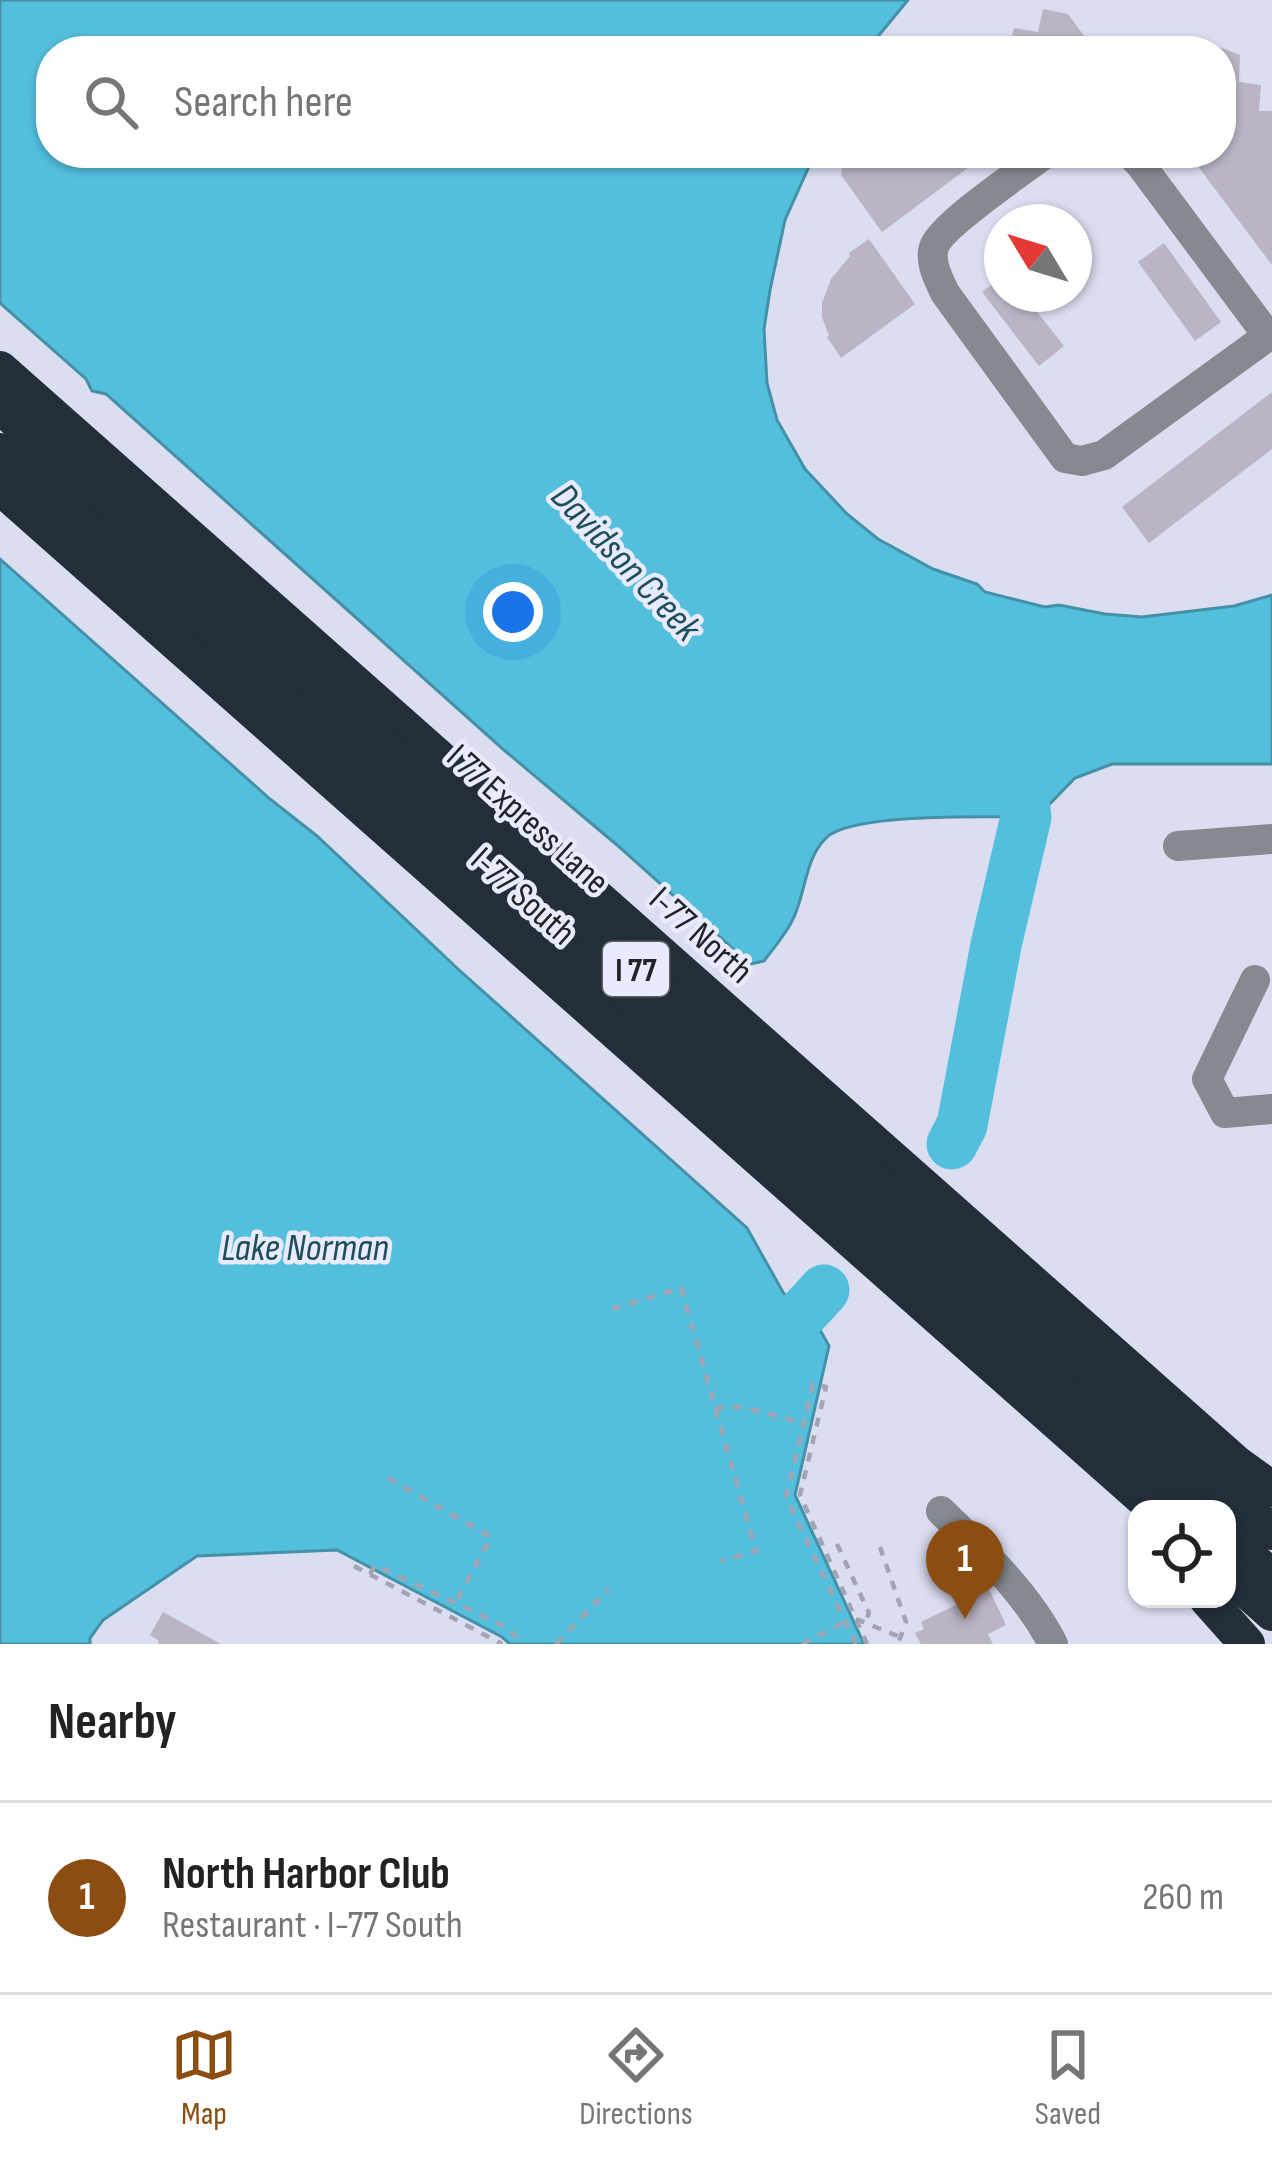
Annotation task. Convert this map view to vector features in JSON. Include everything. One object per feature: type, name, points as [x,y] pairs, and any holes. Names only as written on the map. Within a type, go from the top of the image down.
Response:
[{"type":"highway","name":"I-77 North","points":[[0,369],[1272,1492]]},
{"type":"highway","name":"I 77 Express Lane","points":[[0,406],[1272,1532]]},
{"type":"highway","name":"I 77 Express Lane","points":[[0,451],[1185,1500]]},
{"type":"highway","name":"I-77 South","points":[[0,487],[1144,1500]]},
{"type":"highway","points":[[946,1324],[1128,1516]]},
{"type":"highway","points":[[1236,1545],[1272,1577]]},
{"type":"highway","points":[[1236,1581],[1272,1613]]},
{"type":"highway","points":[[1215,1608],[1247,1644]]},
{"type":"street","points":[[1027,168],[949,228],[934,247],[935,271],[945,293],[1066,458],[1082,461],[1104,455],[1270,334],[1144,168]]},
{"type":"street","points":[[1178,846],[1272,839]]},
{"type":"street","points":[[1255,980],[1207,1078],[1225,1113],[1272,1109]]},
{"type":"street","points":[[941,1511],[1008,1580],[1053,1644]]},
{"type":"path","points":[[612,1309],[681,1288],[756,1551],[721,1561]]},
{"type":"path","points":[[856,1644],[786,1497],[813,1384],[826,1388],[800,1495],[868,1644]]},
{"type":"path","points":[[715,1408],[742,1407],[803,1423]]},
{"type":"path","points":[[388,1478],[491,1537],[455,1604]]},
{"type":"path","points":[[837,1544],[869,1613],[865,1623]]},
{"type":"path","points":[[856,1619],[899,1641],[906,1622],[880,1546]]},
{"type":"path","points":[[370,1574],[375,1565],[506,1627],[524,1644]]},
{"type":"path","points":[[354,1566],[502,1644]]},
{"type":"path","points":[[556,1644],[609,1588]]},
{"type":"path","points":[[802,1644],[845,1622]]},
{"type":"water","points":[[0,0],[908,0],[878,36],[36,36],[36,168],[808,168],[785,220],[764,329],[767,383],[777,420],[805,469],[878,539],[933,569],[977,584],[985,592],[1045,607],[1142,617],[1234,606],[1272,595],[1272,764],[1112,764],[1075,778],[1037,817],[893,820],[841,830],[826,838],[813,857],[785,933],[764,961],[750,964],[106,394],[92,391],[86,379],[0,303]]},
{"type":"water","name":"Lake Norman","points":[[0,559],[317,836],[747,1228],[784,1294],[808,1308],[829,1346],[795,1495],[864,1644],[510,1644],[337,1550],[197,1556],[103,1620],[90,1644],[0,1644]]},
{"type":"building","points":[[1043,9],[1068,14],[1084,36],[1012,36],[1014,28],[1038,32]]},
{"type":"building","points":[[1236,53],[1240,55],[1239,82],[1261,85],[1259,111],[1272,111],[1272,265],[1199,168],[1236,168]]},
{"type":"building","points":[[842,168],[968,168],[882,232],[841,175]]},
{"type":"building","points":[[869,239],[915,304],[841,358],[827,337],[822,303],[849,253]]},
{"type":"building","points":[[1164,243],[1221,322],[1195,341],[1138,262]]},
{"type":"building","points":[[997,312],[1037,312],[1064,346],[1039,366]]},
{"type":"building","points":[[1272,392],[1272,449],[1149,543],[1122,507]]},
{"type":"building","points":[[989,1589],[1006,1625],[988,1634],[993,1644],[921,1644],[915,1633],[924,1629],[921,1622]]},
{"type":"building","points":[[163,1612],[221,1644],[158,1644],[150,1635]]},
{"type":"waterway","name":"Davidson Creek","points":[[952,1144],[962,1125],[1026,817],[1018,757],[1012,748]]},
{"type":"waterway","name":"Davidson Creek","points":[[747,1304],[772,1319],[789,1321],[824,1290]]},
{"type":"place","name":"North Harbor Club","points":[[965,1619]]}]
